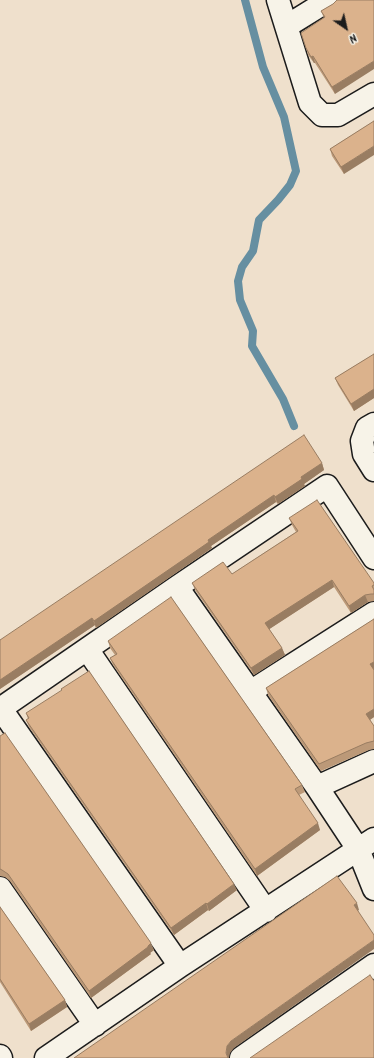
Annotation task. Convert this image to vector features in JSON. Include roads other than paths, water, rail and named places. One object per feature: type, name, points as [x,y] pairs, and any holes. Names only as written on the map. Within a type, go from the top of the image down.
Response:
[{"type":"street","points":[[278,0],[310,103],[322,115],[338,115],[374,94]]},
{"type":"street","points":[[287,26],[329,0]]},
{"type":"street","points":[[374,424],[367,428],[362,440],[364,454],[374,470]]},
{"type":"street","points":[[180,966],[0,709],[327,486],[374,558]]},
{"type":"street","points":[[177,587],[317,787],[366,844],[374,889]]},
{"type":"street","points":[[250,692],[374,614]]},
{"type":"street","points":[[87,649],[266,911]]},
{"type":"street","points":[[317,787],[374,761]]},
{"type":"street","points":[[46,1058],[180,966],[366,844]]},
{"type":"street","points":[[0,888],[95,1025]]},
{"type":"street","points":[[241,1058],[374,965]]},
{"type":"waterway","points":[[245,0],[263,67],[284,117],[296,171],[290,185],[259,220],[253,251],[242,267],[238,281],[240,300],[253,331],[252,346],[283,399],[294,426]]}]
